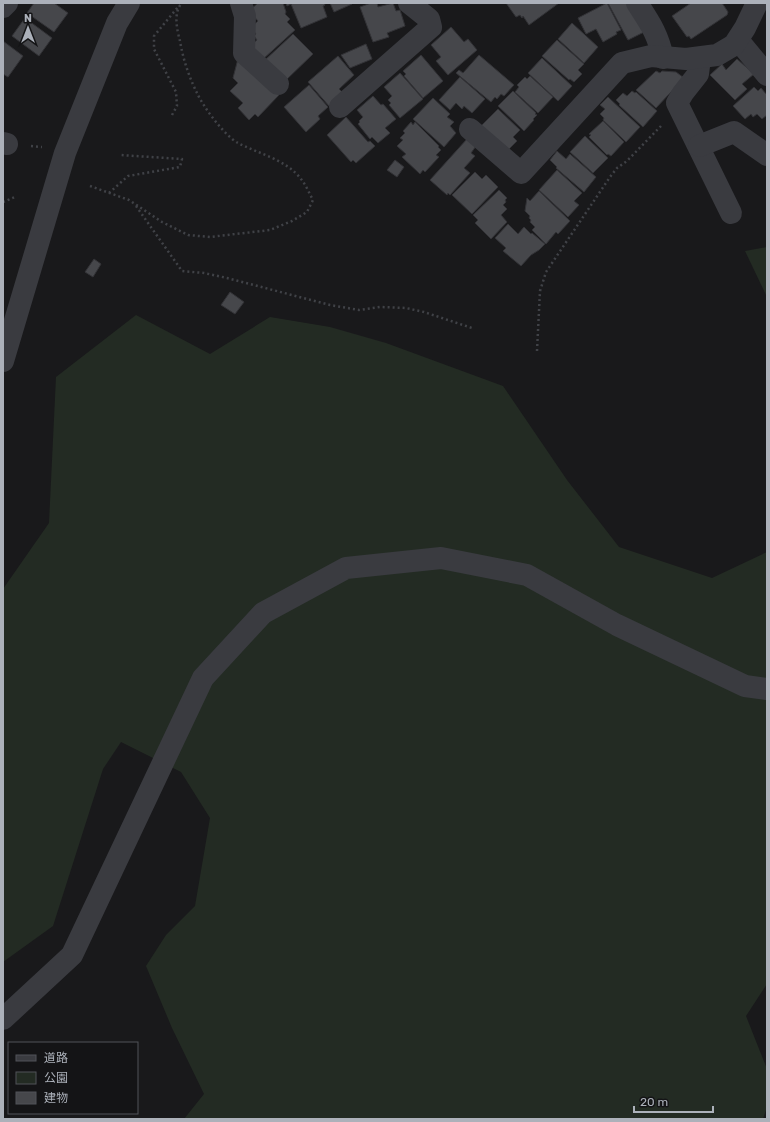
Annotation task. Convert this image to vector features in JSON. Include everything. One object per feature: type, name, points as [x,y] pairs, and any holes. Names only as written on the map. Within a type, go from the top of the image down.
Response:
[{"type":"street","points":[[3,7],[8,3]]},
{"type":"street","points":[[3,362],[65,153],[117,23],[129,3]]},
{"type":"street","points":[[241,3],[245,16],[244,53],[278,84]]},
{"type":"street","points":[[340,107],[431,27],[429,19],[409,3]]},
{"type":"street","points":[[637,3],[652,26],[660,42],[663,58]]},
{"type":"street","points":[[470,129],[520,173],[622,63],[651,56],[686,60],[717,55],[734,45],[760,4]]},
{"type":"street","points":[[738,40],[767,75]]},
{"type":"street","points":[[700,58],[698,74],[677,102],[731,213]]},
{"type":"street","points":[[699,146],[734,132],[767,155]]},
{"type":"street","points":[[3,1020],[72,956],[203,678],[263,613],[346,568],[442,558],[527,575],[617,626],[745,686],[767,689]]},
{"type":"path","points":[[172,115],[177,106],[176,92],[154,49],[154,36],[182,3]]},
{"type":"path","points":[[90,186],[129,200],[162,222],[188,235],[210,237],[270,230],[292,221],[307,212],[313,200],[300,178],[284,165],[238,142],[227,134],[214,119],[197,94],[183,58],[176,26],[179,6]]},
{"type":"path","points":[[537,351],[540,291],[546,272],[617,168],[627,161],[679,107]]},
{"type":"path","points":[[109,193],[128,176],[180,167],[182,159],[120,155]]},
{"type":"path","points":[[3,202],[15,197]]},
{"type":"path","points":[[134,204],[182,271],[234,279],[272,291],[298,295],[330,305],[359,310],[380,307],[406,308],[424,312],[472,328]]},
{"type":"green space","points":[[767,247],[767,297],[745,251]]},
{"type":"green space","points":[[136,315],[210,354],[270,317],[330,327],[386,343],[503,386],[567,480],[619,547],[712,578],[767,552],[767,984],[746,1016],[767,1069],[767,1107],[763,1119],[184,1119],[204,1094],[172,1028],[146,966],[166,935],[195,906],[210,818],[181,772],[121,742],[103,769],[53,926],[3,962],[3,589],[49,523],[56,377]]},
{"type":"building","points":[[34,3],[54,3],[68,13],[54,32],[27,13]]},
{"type":"building","points":[[258,3],[283,3],[286,12],[285,14],[290,19],[287,22],[295,30],[262,60],[250,46],[257,40],[254,36],[256,34],[251,28],[258,21],[249,11]]},
{"type":"building","points":[[286,3],[324,3],[325,5],[323,6],[327,17],[301,28],[291,4],[287,6]]},
{"type":"building","points":[[330,3],[352,3],[352,4],[334,12]]},
{"type":"building","points":[[371,3],[377,3],[378,7],[393,3],[396,11],[400,10],[405,26],[387,33],[389,37],[373,42],[360,7]]},
{"type":"building","points":[[506,3],[559,3],[529,25],[523,16],[522,18],[520,15],[516,17]]},
{"type":"building","points":[[607,3],[621,30],[603,42],[596,29],[586,34],[578,18]]},
{"type":"building","points":[[608,3],[633,3],[648,30],[628,40]]},
{"type":"building","points":[[691,3],[722,3],[728,12],[727,15],[691,39],[689,36],[687,37],[672,16]]},
{"type":"building","points":[[25,18],[52,38],[39,56],[12,36]]},
{"type":"building","points":[[572,23],[598,47],[584,63],[558,39]]},
{"type":"building","points":[[451,27],[464,42],[468,39],[477,50],[448,75],[436,61],[441,57],[431,45]]},
{"type":"building","points":[[293,34],[313,54],[285,81],[265,60]]},
{"type":"building","points":[[557,40],[584,64],[578,70],[582,74],[574,82],[570,79],[569,80],[542,56]]},
{"type":"building","points":[[3,41],[23,56],[8,77],[3,74]]},
{"type":"building","points":[[366,44],[372,59],[350,68],[341,55]]},
{"type":"building","points":[[239,55],[279,95],[258,117],[255,114],[249,120],[238,108],[243,103],[230,91],[238,83],[233,78]]},
{"type":"building","points":[[421,55],[443,81],[423,98],[404,76],[406,74],[403,71]]},
{"type":"building","points":[[479,55],[514,85],[504,96],[501,94],[497,99],[495,97],[491,102],[456,73],[459,70],[463,73]]},
{"type":"building","points":[[338,56],[354,75],[339,89],[344,94],[329,106],[308,82]]},
{"type":"building","points":[[542,58],[572,86],[558,101],[528,73]]},
{"type":"building","points":[[737,59],[754,74],[742,84],[747,89],[735,100],[710,75],[722,64],[726,70]]},
{"type":"building","points":[[656,71],[660,73],[662,71],[676,72],[684,78],[656,108],[636,90]]},
{"type":"building","points":[[400,73],[423,99],[400,118],[389,105],[391,103],[388,100],[392,96],[384,87]]},
{"type":"building","points":[[530,76],[553,97],[538,113],[515,92],[519,87],[517,85],[525,77],[527,79]]},
{"type":"building","points":[[460,77],[485,99],[472,113],[464,106],[462,109],[456,103],[450,110],[439,100]]},
{"type":"building","points":[[309,85],[328,107],[318,116],[320,119],[306,132],[284,107]]},
{"type":"building","points":[[754,87],[758,91],[761,88],[767,95],[767,115],[762,119],[757,114],[753,117],[751,114],[745,119],[733,106]]},
{"type":"building","points":[[513,91],[537,115],[524,131],[498,106]]},
{"type":"building","points":[[632,91],[635,93],[636,92],[657,111],[643,127],[619,105],[620,104],[616,100],[623,93],[627,96]]},
{"type":"building","points":[[373,96],[381,105],[383,104],[396,119],[385,128],[390,133],[378,143],[372,137],[370,139],[358,124],[363,117],[357,110]]},
{"type":"building","points":[[608,97],[640,127],[626,142],[603,120],[604,118],[600,114],[605,109],[600,105]]},
{"type":"building","points":[[433,98],[450,114],[447,117],[454,122],[450,126],[456,133],[444,147],[413,119]]},
{"type":"building","points":[[498,109],[520,130],[513,137],[517,141],[507,151],[481,126]]},
{"type":"building","points":[[346,117],[368,142],[370,141],[375,146],[356,163],[353,160],[351,162],[327,135]]},
{"type":"building","points":[[603,121],[624,142],[611,156],[608,154],[607,155],[589,137],[591,135],[589,134]]},
{"type":"building","points":[[411,122],[413,125],[415,122],[439,146],[438,147],[441,150],[436,155],[439,157],[425,172],[423,170],[420,174],[402,157],[406,154],[397,146],[403,140],[400,138],[405,133],[403,131]]},
{"type":"building","points":[[585,136],[608,158],[593,173],[570,152]]},
{"type":"building","points":[[467,139],[476,146],[471,153],[475,156],[464,168],[470,173],[450,195],[448,193],[447,195],[430,180]]},
{"type":"building","points":[[557,151],[566,159],[570,154],[596,177],[584,192],[556,168],[557,167],[550,160]]},
{"type":"building","points":[[395,160],[404,167],[397,177],[387,170]]},
{"type":"building","points":[[557,170],[582,193],[574,201],[579,205],[568,217],[539,190]]},
{"type":"building","points":[[475,172],[482,179],[486,175],[498,187],[472,214],[452,195]]},
{"type":"building","points":[[499,190],[507,198],[503,205],[507,209],[501,215],[507,222],[491,239],[475,223],[478,220],[473,215]]},
{"type":"building","points":[[539,191],[570,221],[558,234],[556,232],[546,244],[532,230],[535,227],[530,222],[530,216],[525,211],[527,198],[530,201]]},
{"type":"building","points":[[508,224],[518,234],[524,227],[545,244],[531,255],[521,266],[503,251],[506,248],[495,238]]},
{"type":"building","points":[[94,259],[101,264],[93,277],[85,272]]},
{"type":"building","points":[[230,292],[244,302],[235,314],[221,305]]}]
